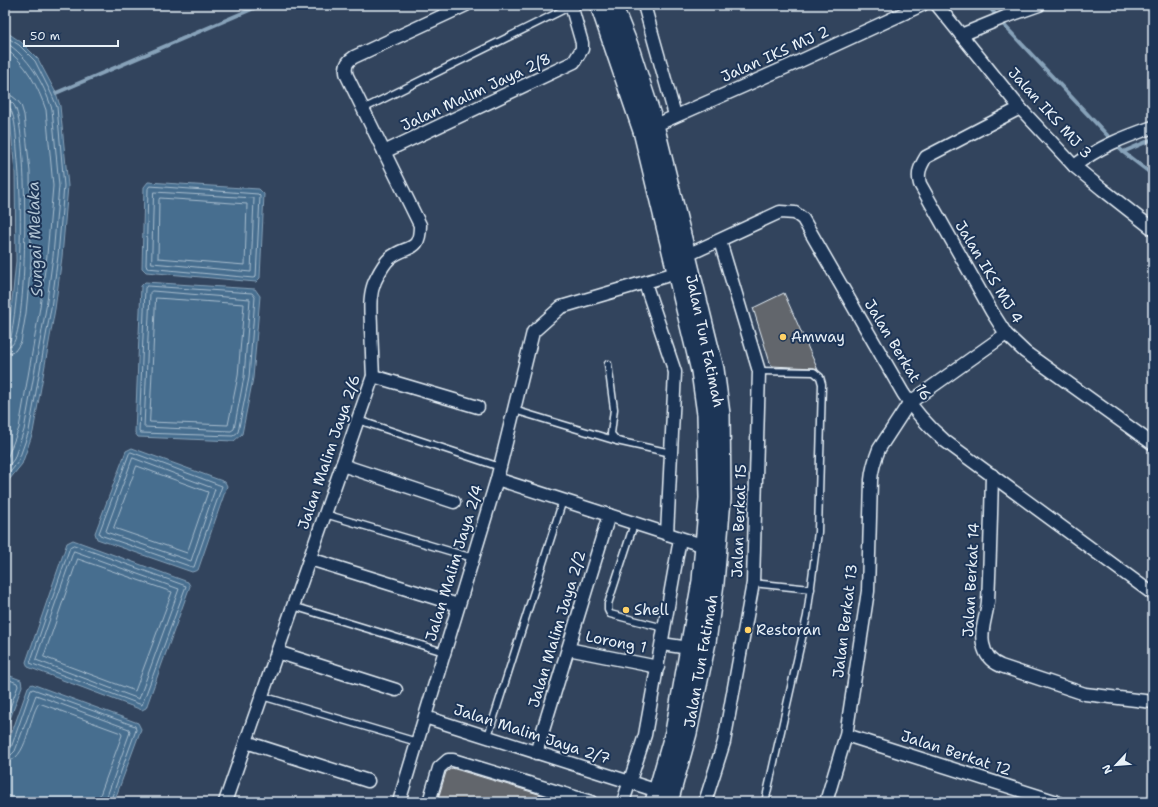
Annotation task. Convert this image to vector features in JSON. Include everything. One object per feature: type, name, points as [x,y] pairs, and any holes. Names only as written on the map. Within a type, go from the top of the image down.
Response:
[{"type":"main road","name":"Jalan Tun Fatimah","points":[[599,5],[648,128]]},
{"type":"main road","name":"Jalan Tun Fatimah","points":[[613,5],[629,45],[679,263],[700,371],[706,414],[708,498],[715,583],[707,642],[687,740],[660,798]]},
{"type":"main road","name":"Jalan Tun Fatimah","points":[[660,798],[672,742],[701,582],[711,548]]},
{"type":"street","name":"Jalan Malim Jaya 2/6","points":[[225,802],[373,376],[370,304],[371,291],[382,267],[391,258],[415,246],[419,240],[420,234],[420,225],[347,76],[345,70],[346,65],[348,61],[354,57],[466,5]]},
{"type":"street","points":[[644,5],[675,115]]},
{"type":"street","name":"Jalan IKS MJ 2","points":[[648,128],[798,62],[922,5]]},
{"type":"street","name":"Jalan IKS MJ 3","points":[[937,5],[1020,108],[1074,166],[1153,229]]},
{"type":"street","points":[[960,35],[1038,5]]},
{"type":"street","name":"Jalan Malim Jaya 2/8","points":[[384,152],[574,62],[582,49],[582,43],[571,6]]},
{"type":"street","name":"Jalan IKS MJ 4","points":[[1020,108],[926,158],[920,167],[918,176],[920,184],[931,207],[1006,334],[1025,352],[1153,444]]},
{"type":"street","points":[[1074,166],[1092,152],[1116,140],[1153,126]]},
{"type":"street","name":"Jalan Berkat 16","points":[[533,332],[562,307],[645,283],[720,241],[780,212],[795,213],[803,219],[909,403],[926,424],[992,475],[1153,594]]},
{"type":"street","name":"Jalan Berkat 15","points":[[704,802],[724,742],[753,583],[759,371],[720,241]]},
{"type":"street","points":[[645,283],[675,372],[667,534]]},
{"type":"street","name":"Jalan Malim Jaya 2/4","points":[[399,802],[498,473],[533,332]]},
{"type":"street","points":[[909,403],[1006,334]]},
{"type":"street","points":[[373,376],[478,407]]},
{"type":"street","name":"Jalan Berkat 13","points":[[826,802],[846,735],[868,591],[872,468],[879,449],[909,403]]},
{"type":"street","points":[[342,466],[454,502]]},
{"type":"street","points":[[498,473],[564,500],[711,548]]},
{"type":"street","name":"Jalan Berkat 14","points":[[992,475],[988,603],[982,639],[984,650],[988,656],[993,663],[1085,694],[1153,702]]},
{"type":"street","name":"Jalan Malim Jaya 2/2","points":[[536,752],[609,515]]},
{"type":"street","points":[[623,802],[645,735],[680,539]]},
{"type":"street","points":[[310,559],[458,605]]},
{"type":"street","points":[[662,644],[689,648]]},
{"type":"street","name":"Lorong 1","points":[[568,649],[658,667]]},
{"type":"street","points":[[278,652],[396,690]]},
{"type":"street","name":"Jalan Malim Jaya 2/7","points":[[425,717],[630,782],[660,798]]},
{"type":"street","name":"Jalan Berkat 12","points":[[846,735],[1057,802]]},
{"type":"street","points":[[246,742],[368,781]]},
{"type":"street","points":[[429,802],[439,768],[448,760],[453,760],[591,802]]},
{"type":"lane","points":[[363,109],[571,6]]},
{"type":"lane","points":[[608,364],[614,409],[611,434],[617,441]]},
{"type":"lane","points":[[759,371],[814,372],[820,377],[822,384],[818,532],[811,589],[807,616],[765,802]]},
{"type":"lane","points":[[514,410],[617,441],[671,453]]},
{"type":"lane","points":[[358,420],[498,473]]},
{"type":"lane","points":[[488,736],[564,500]]},
{"type":"lane","points":[[325,514],[473,558]]},
{"type":"lane","points":[[634,524],[608,604],[608,610],[610,614],[664,628]]},
{"type":"lane","points":[[753,583],[811,589]]},
{"type":"lane","points":[[293,606],[444,652]]},
{"type":"lane","points":[[262,696],[417,742]]},
{"type":"water","name":"Sungai Melaka","points":[[5,31],[21,42],[38,59],[56,93],[60,106],[68,186],[62,257],[55,309],[33,432],[22,464],[5,485],[5,350],[16,261],[15,173],[10,118],[5,105]]},
{"type":"water","points":[[148,182],[259,189],[264,194],[260,278],[256,282],[146,272],[142,268],[144,187]]},
{"type":"water","points":[[145,282],[255,289],[260,296],[253,378],[242,434],[234,441],[138,437],[135,433],[141,286]]},
{"type":"water","points":[[132,448],[225,482],[227,486],[198,570],[192,572],[97,539],[95,533],[126,451]]},
{"type":"water","points":[[73,540],[188,582],[190,586],[146,708],[142,710],[28,667],[26,662],[67,543]]},
{"type":"water","points":[[5,674],[21,680],[22,686],[5,733]]},
{"type":"water","points":[[32,684],[138,723],[141,729],[114,802],[5,802],[5,752],[28,687]]},
{"type":"building","name":"Amway","points":[[784,293],[818,370],[814,368],[771,366],[753,308]]},
{"type":"building","points":[[452,768],[565,802],[437,802],[446,772]]},
{"type":"waterway","points":[[56,93],[261,5]]},
{"type":"waterway","points":[[988,5],[1002,23],[1123,152],[1153,175]]},
{"type":"waterway","points":[[1123,152],[1153,139]]},
{"type":"place","name":"Amway","points":[[783,337]]},
{"type":"place","name":"Shell","points":[[626,610]]},
{"type":"place","name":"Restoran","points":[[748,630]]}]
